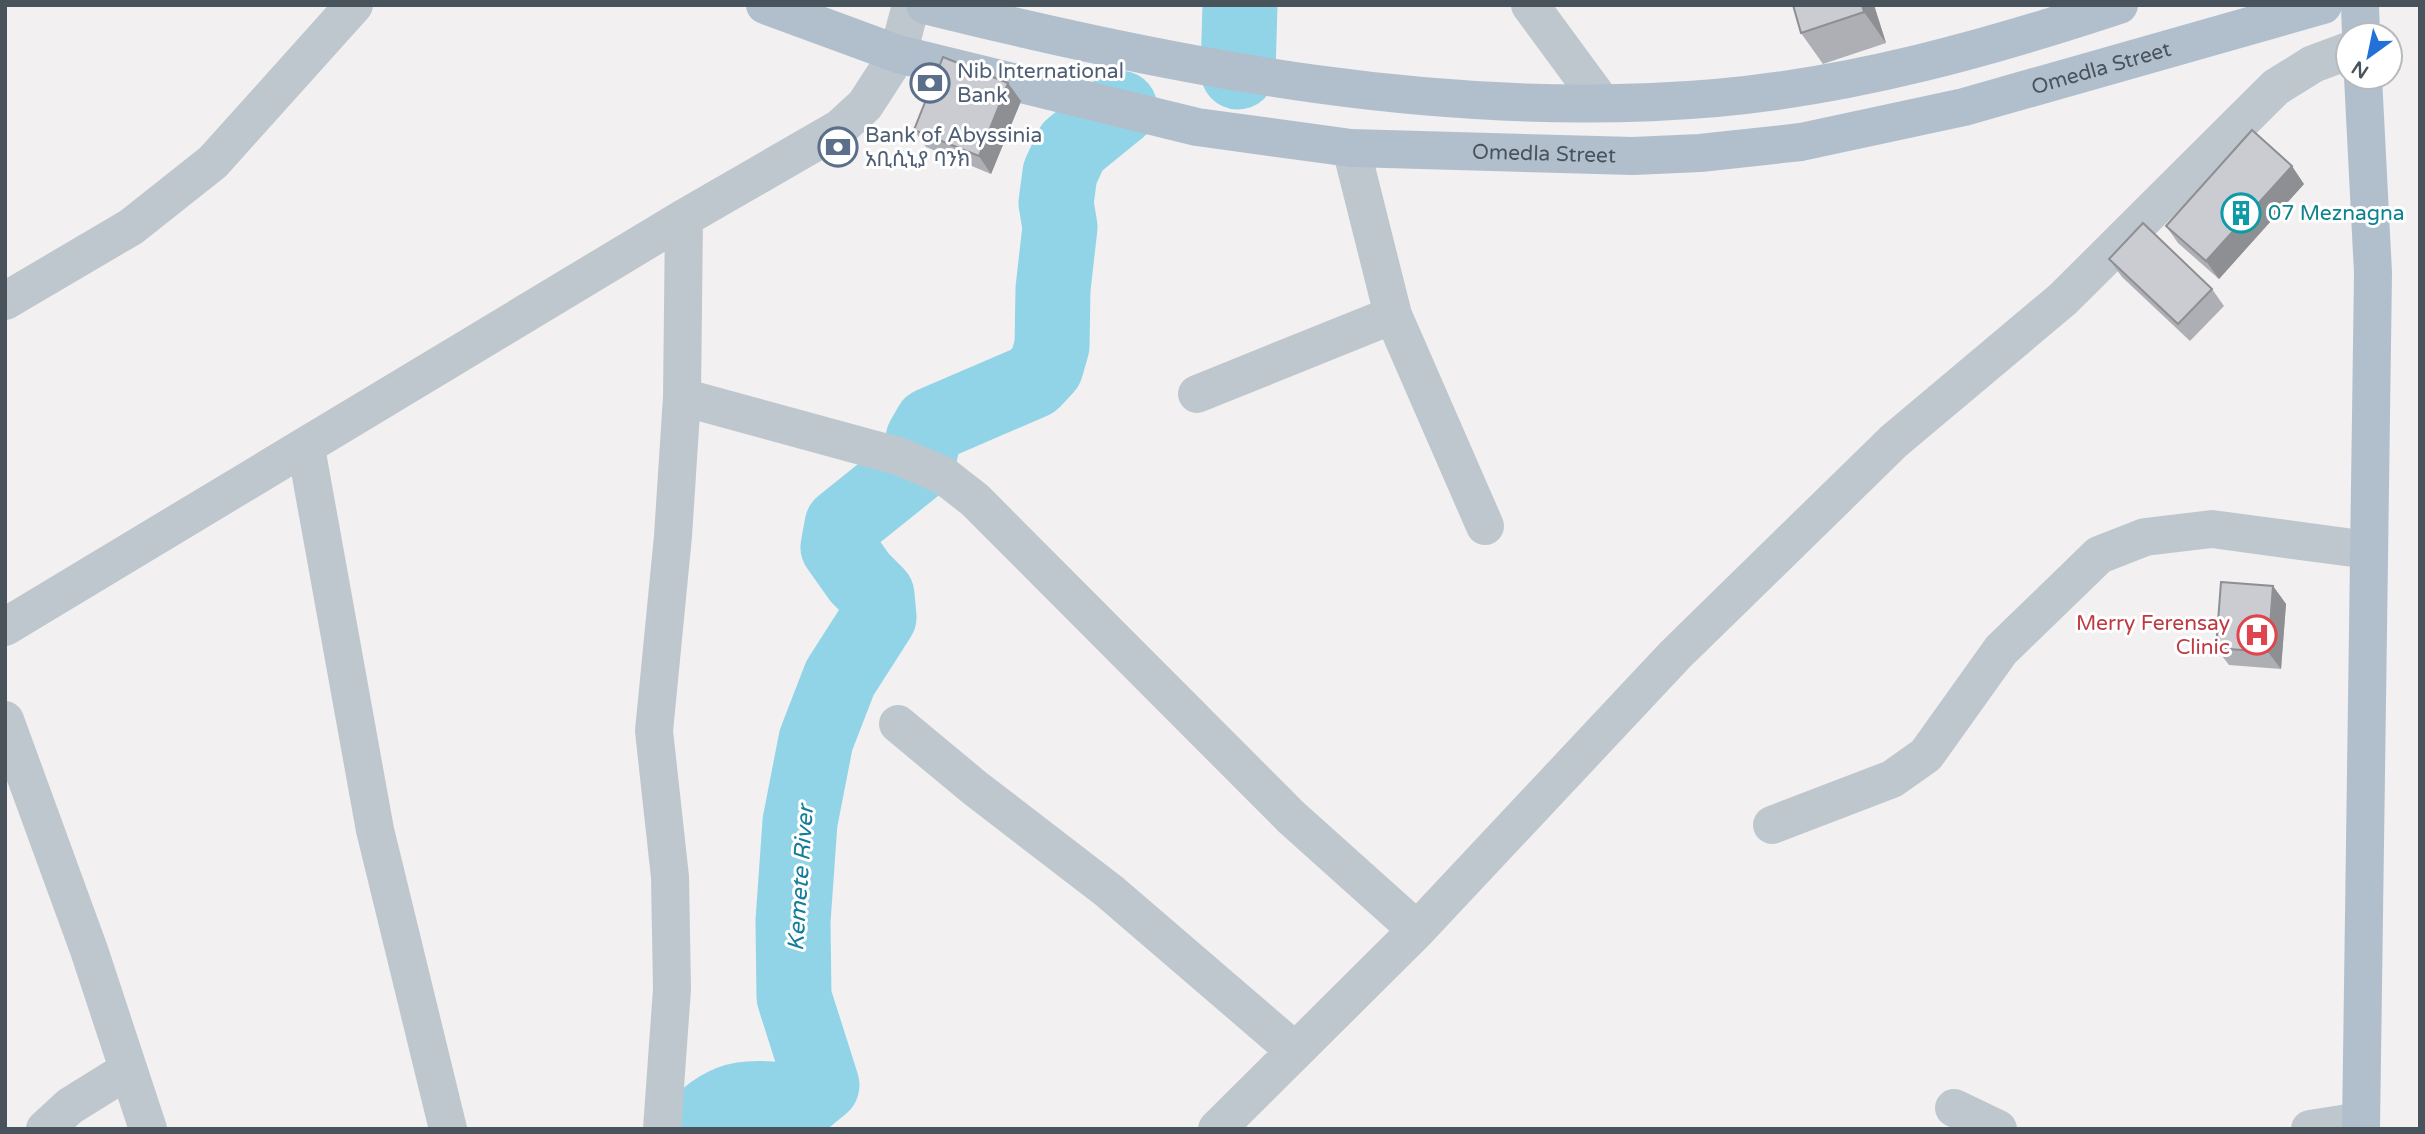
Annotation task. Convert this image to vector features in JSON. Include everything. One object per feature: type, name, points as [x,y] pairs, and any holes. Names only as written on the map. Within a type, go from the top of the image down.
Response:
[{"type":"main road","name":"Omedla Street","points":[[765,5],[898,54],[1197,127],[1351,148],[1633,156],[1801,142],[1964,107],[2323,5]]},
{"type":"main road","points":[[925,5],[1084,44],[1256,76],[1402,96],[1602,103],[1717,98],[1867,76],[2067,13],[2119,5]]},
{"type":"main road","points":[[2361,1125],[2373,273],[2364,91]]},
{"type":"street","points":[[5,301],[131,227],[213,162],[354,5]]},
{"type":"street","points":[[5,626],[306,449],[684,218],[839,128],[865,105],[898,54],[911,5]]},
{"type":"street","points":[[1530,5],[1602,103]]},
{"type":"street","points":[[1235,1122],[1294,1051],[1417,930],[1675,655],[1894,441],[2063,299],[2276,87],[2313,64],[2334,56]]},
{"type":"street","points":[[1351,148],[1393,315],[1485,526]]},
{"type":"street","points":[[662,1129],[673,989],[670,877],[654,732],[673,536],[682,397],[684,218]]},
{"type":"street","points":[[1197,394],[1393,315]]},
{"type":"street","points":[[682,397],[898,456],[943,475],[975,500],[1292,817],[1417,930]]},
{"type":"street","points":[[306,449],[375,831],[448,1129]]},
{"type":"street","points":[[1772,825],[1892,779],[1926,755],[2001,650],[2099,555],[2145,537],[2212,529],[2368,550]]},
{"type":"street","points":[[5,720],[89,950],[148,1129]]},
{"type":"street","points":[[898,724],[975,788],[1110,891],[1294,1051]]},
{"type":"street","points":[[45,1129],[70,1106],[128,1070]]},
{"type":"street","points":[[1954,1108],[1998,1129]]},
{"type":"street","points":[[2310,1129],[2361,1125]]},
{"type":"building","points":[[1793,5],[1862,5],[1864,12],[1801,33]]},
{"type":"building","points":[[943,57],[1008,83],[979,156],[914,130]]},
{"type":"building","points":[[2252,130],[2292,166],[2206,261],[2166,226]]},
{"type":"building","points":[[2143,223],[2212,289],[2178,324],[2109,259]]},
{"type":"building","points":[[2221,582],[2273,586],[2268,652],[2216,648]]},
{"type":"waterway","points":[[1238,72],[1240,5]]},
{"type":"waterway","name":"Kemete River","points":[[695,1129],[719,1108],[731,1103],[756,1098],[800,1103],[822,1085],[794,997],[793,921],[800,822],[816,740],[840,678],[879,617],[877,595],[860,578],[838,547],[842,525],[918,464],[923,439],[931,425],[1033,381],[1046,367],[1052,346],[1053,289],[1060,227],[1056,203],[1060,173],[1072,147],[1120,108]]},
{"type":"place","name":"Nib International Bank","points":[[930,83]]},
{"type":"place","name":"Bank of Abyssinia አቢሲኒያ ባንክ","points":[[838,147]]},
{"type":"place","name":"07 Meznagna","points":[[2241,213]]},
{"type":"place","name":"Merry Ferensay Clinic","points":[[2257,635]]}]
